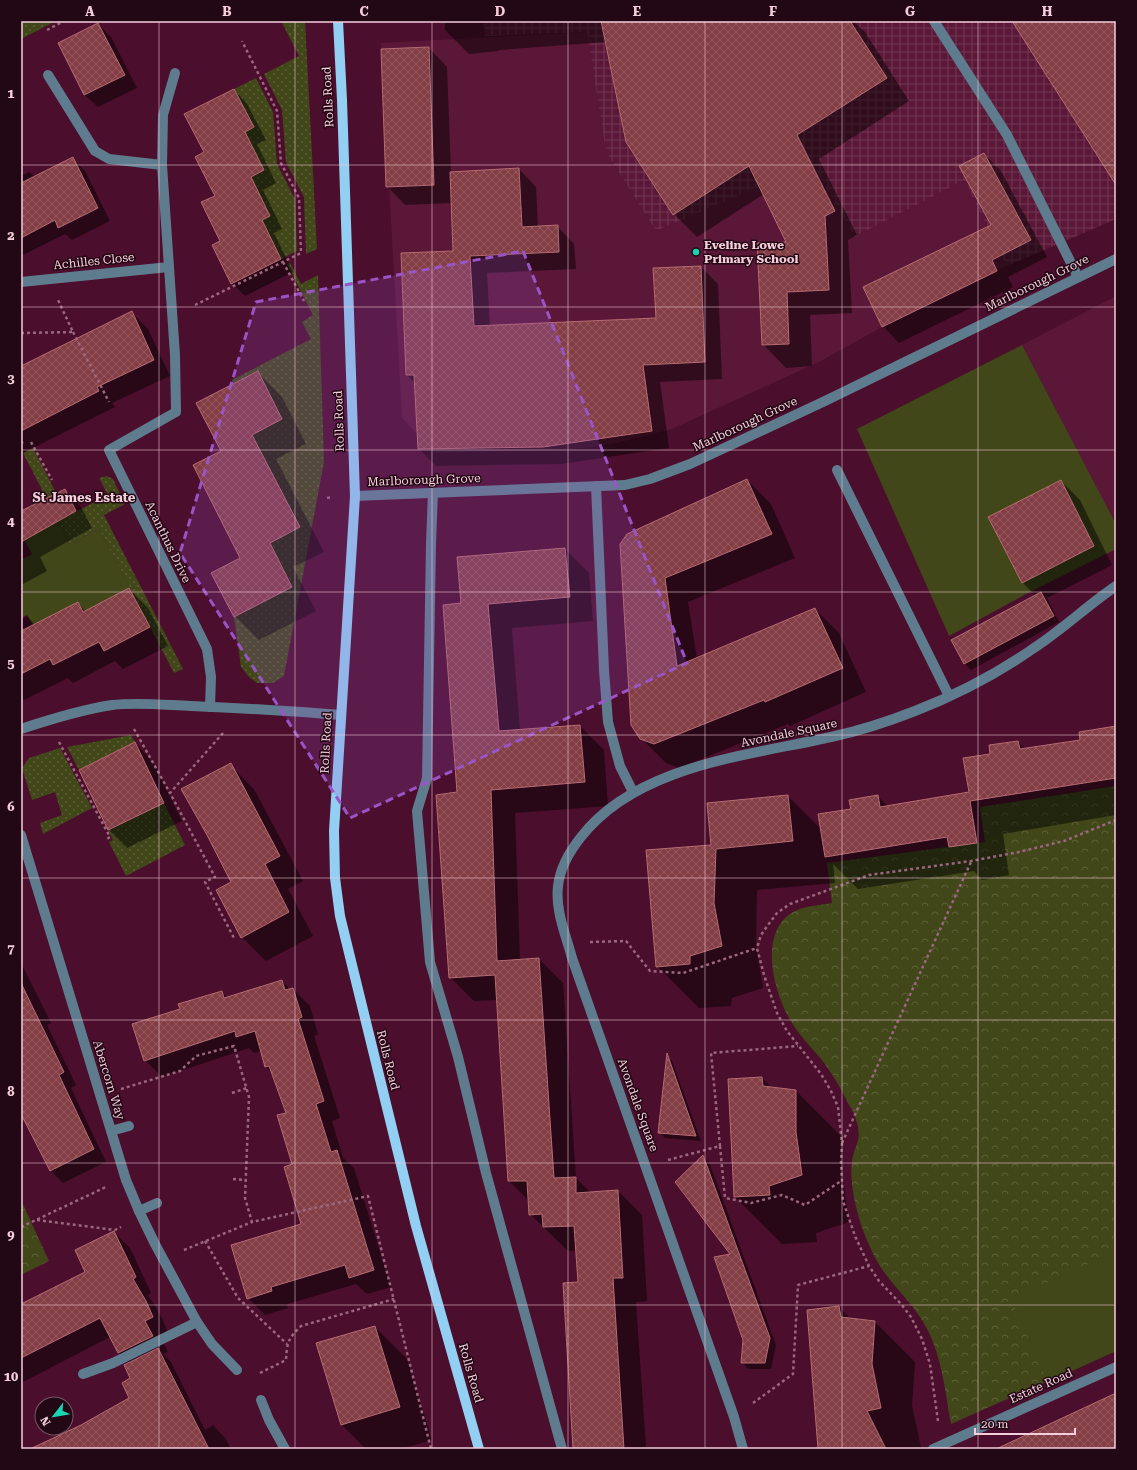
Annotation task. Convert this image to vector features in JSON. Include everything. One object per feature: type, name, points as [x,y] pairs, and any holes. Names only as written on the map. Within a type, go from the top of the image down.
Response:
[{"type":"main road","name":"Rolls Road","points":[[338,21],[355,496],[334,831],[335,878],[340,916],[416,1226],[480,1449]]},
{"type":"street","points":[[934,21],[1008,135],[1078,278]]},
{"type":"street","points":[[169,267],[162,165],[163,115],[175,73]]},
{"type":"street","points":[[48,75],[95,150],[109,159],[162,165]]},
{"type":"street","name":"Marlborough Grove","points":[[355,496],[636,483],[690,464],[825,401],[1116,259]]},
{"type":"street","name":"Achilles Close","points":[[21,282],[169,267]]},
{"type":"street","name":"Acanthus Drive","points":[[169,267],[175,355],[176,412],[109,450],[207,649],[211,677],[210,707]]},
{"type":"street","points":[[837,470],[949,696]]},
{"type":"street","points":[[596,486],[604,670],[608,722],[620,766],[634,792]]},
{"type":"street","points":[[433,492],[427,778],[417,811],[430,962],[458,1057],[486,1173],[562,1449]]},
{"type":"street","name":"Avondale Square","points":[[743,1449],[734,1417],[572,958],[559,912],[559,881],[564,864],[578,840],[596,820],[634,792],[671,775],[706,765],[831,737],[884,723],[949,696],[1035,648],[1116,586]]},
{"type":"street","points":[[21,729],[62,715],[114,705],[138,704],[259,709],[341,715]]},
{"type":"street","name":"Abercorn Way","points":[[21,835],[126,1180],[158,1250],[198,1322],[212,1344],[237,1370]]},
{"type":"street","points":[[111,1131],[129,1126]]},
{"type":"street","points":[[139,1211],[157,1203]]},
{"type":"street","points":[[83,1374],[113,1363],[198,1322]]},
{"type":"street","name":"Estate Road","points":[[937,1447],[1116,1367]]},
{"type":"street","points":[[260,1400],[285,1449]]},
{"type":"path","points":[[46,30],[64,21]]},
{"type":"path","points":[[189,308],[301,253],[299,198],[281,163],[277,111],[242,41]]},
{"type":"path","points":[[283,262],[304,301]]},
{"type":"path","points":[[54,294],[109,402]]},
{"type":"path","points":[[21,333],[73,332]]},
{"type":"path","points":[[21,441],[24,446]]},
{"type":"path","points":[[32,442],[52,480]]},
{"type":"path","points":[[134,729],[215,877],[205,882],[235,940]]},
{"type":"path","points":[[170,793],[223,733]]},
{"type":"path","points":[[60,742],[110,837],[107,839]]},
{"type":"path","points":[[937,1447],[933,1384],[930,1364],[922,1339],[911,1317],[879,1281],[869,1266],[855,1236],[843,1201],[841,1181],[842,1143],[838,1107],[821,1074],[787,1031],[777,1013],[764,975],[758,948],[761,935],[778,913],[790,904],[869,875],[971,861],[1019,852],[1064,841],[1116,820]]},
{"type":"path","points":[[842,1143],[971,861]]},
{"type":"path","points":[[568,943],[626,941],[650,970],[683,973],[758,948]]},
{"type":"path","points":[[118,1090],[180,1071],[196,1056],[234,1046],[249,1097],[245,1198],[252,1222]]},
{"type":"path","points":[[798,1046],[711,1053],[725,1198],[751,1203],[782,1195],[805,1205],[841,1181]]},
{"type":"path","points":[[232,1093],[247,1088]]},
{"type":"path","points":[[646,1166],[720,1146]]},
{"type":"path","points":[[233,1179],[246,1180]]},
{"type":"path","points":[[21,1227],[110,1186]]},
{"type":"path","points":[[181,1252],[252,1222],[368,1196],[431,1449]]},
{"type":"path","points":[[37,1220],[114,1230]]},
{"type":"path","points":[[205,1241],[238,1298],[287,1344]]},
{"type":"path","points":[[734,1417],[793,1374],[798,1285],[869,1266]]},
{"type":"path","points":[[257,1374],[286,1360],[287,1344],[293,1334],[301,1326],[394,1299]]},
{"type":"highlighted area","points":[[523,251],[687,663],[350,818],[180,553],[256,302]]},
{"type":"shaded area","points":[[484,21],[1116,21],[1116,219],[1007,266],[964,180],[855,237],[812,164],[656,231],[606,152],[587,32],[485,36]]},
{"type":"shaded area","name":"Eveline Lowe Primary School","points":[[587,32],[606,152],[656,231],[812,164],[855,237],[964,180],[1007,266],[882,327],[819,362],[672,429],[617,443],[575,449],[435,453],[402,418],[381,43]]},
{"type":"shaded area","points":[[1116,296],[1116,524],[1022,345]]},
{"type":"green space","points":[[21,21],[56,21],[21,39]]},
{"type":"green space","points":[[281,21],[305,21],[317,249],[306,254],[304,197],[286,162],[282,110],[264,74],[299,56]]},
{"type":"green space","points":[[256,78],[273,112],[277,164],[295,199],[297,251],[281,259],[262,220],[270,216],[251,177],[264,170],[245,132],[254,127],[234,89]]},
{"type":"green space","points":[[290,263],[301,284],[318,275],[324,462],[284,676],[273,683],[257,683],[249,677],[241,667],[234,617],[292,587],[270,543],[300,527],[252,435],[282,419],[258,372],[234,384],[232,380],[311,339],[302,322],[313,315],[287,264]]},
{"type":"green space","points":[[1022,345],[1116,524],[1116,549],[1028,593],[949,636],[857,429]]},
{"type":"green space","points":[[33,448],[68,516],[108,495],[99,478],[107,476],[113,479],[125,504],[104,515],[183,669],[174,673],[99,529],[70,544],[23,453]]},
{"type":"green space","points":[[54,514],[70,544],[99,529],[130,588],[83,612],[78,602],[33,625],[27,615],[21,618],[21,560],[32,554],[21,534]]},
{"type":"green space","points":[[131,735],[135,742],[79,770],[67,747]]},
{"type":"green space","points":[[60,748],[92,808],[43,834],[40,823],[62,815],[55,792],[32,800],[22,768],[29,758]]},
{"type":"green space","points":[[1116,786],[1116,1351],[951,1424],[942,1374],[936,1350],[931,1338],[918,1313],[879,1265],[863,1230],[858,1214],[851,1178],[853,1155],[859,1137],[858,1127],[853,1111],[839,1086],[821,1059],[798,1032],[785,1011],[775,981],[772,965],[772,949],[775,934],[782,922],[793,912],[807,907],[832,903],[827,863],[985,842],[980,807]]},
{"type":"green space","points":[[164,803],[185,845],[126,876],[109,842],[113,840],[108,830]]},
{"type":"green space","points":[[21,1200],[49,1261],[21,1275]]},
{"type":"green space","points":[[1116,1252],[1116,1351],[1048,1382],[1011,1299]]},
{"type":"building","points":[[601,21],[850,21],[887,78],[797,135],[835,211],[825,216],[829,290],[787,292],[789,344],[762,345],[757,243],[786,242],[749,166],[673,215],[626,142]]},
{"type":"building","points":[[1012,21],[1116,21],[1116,185]]},
{"type":"building","points":[[98,23],[125,75],[84,95],[58,43]]},
{"type":"building","points":[[429,47],[434,185],[386,187],[381,49]]},
{"type":"building","points":[[234,89],[254,127],[245,132],[264,170],[251,177],[270,216],[262,220],[281,259],[231,284],[212,245],[220,241],[201,202],[215,196],[195,157],[204,152],[184,114]]},
{"type":"building","points":[[984,153],[1031,240],[992,260],[997,271],[882,327],[863,287],[991,225],[959,166]]},
{"type":"building","points":[[73,157],[98,208],[58,228],[55,220],[21,238],[21,183]]},
{"type":"building","points":[[519,168],[522,227],[558,225],[559,252],[470,256],[474,326],[656,318],[653,268],[701,266],[705,362],[643,365],[652,431],[543,447],[418,449],[414,375],[406,375],[401,253],[453,251],[450,172]]},
{"type":"building","points":[[132,311],[154,360],[97,387],[99,391],[21,431],[21,366]]},
{"type":"building","points":[[258,371],[282,419],[252,435],[300,527],[270,543],[292,587],[234,617],[211,573],[240,558],[193,465],[221,451],[196,403]]},
{"type":"building","points":[[747,479],[772,534],[665,578],[677,666],[815,608],[843,668],[765,702],[764,700],[654,744],[640,739],[631,725],[620,544],[627,534]]},
{"type":"building","points":[[1061,480],[1094,546],[1022,583],[988,517]]},
{"type":"building","points":[[65,489],[76,511],[21,542],[21,511]]},
{"type":"building","points":[[565,548],[570,597],[488,604],[499,731],[580,725],[585,782],[491,790],[497,961],[539,958],[554,1178],[576,1177],[576,1193],[618,1190],[623,1278],[613,1278],[624,1449],[573,1449],[563,1283],[578,1282],[574,1226],[543,1227],[542,1214],[529,1215],[527,1181],[508,1181],[495,975],[449,978],[436,795],[457,792],[443,605],[461,603],[457,557]]},
{"type":"building","points":[[129,588],[150,627],[104,651],[99,642],[53,665],[50,659],[21,674],[21,631],[78,602],[83,612]]},
{"type":"building","points":[[1041,592],[1054,616],[964,664],[951,640]]},
{"type":"building","points":[[1116,726],[1116,778],[970,801],[977,843],[949,847],[947,837],[825,857],[818,814],[851,809],[849,800],[878,795],[880,807],[969,792],[963,758],[990,754],[989,745],[1018,741],[1020,749],[1080,740],[1079,732]]},
{"type":"building","points":[[135,742],[164,803],[108,830],[79,770]]},
{"type":"building","points":[[231,763],[280,856],[265,864],[289,912],[241,938],[216,890],[231,882],[181,789]]},
{"type":"building","points":[[788,795],[793,841],[716,849],[714,903],[722,946],[690,956],[690,964],[656,967],[646,850],[711,845],[707,803]]},
{"type":"building","points":[[282,980],[285,990],[293,988],[302,1017],[298,1019],[324,1101],[316,1104],[331,1152],[337,1150],[374,1270],[349,1278],[345,1265],[271,1287],[272,1291],[247,1299],[231,1245],[301,1224],[284,1167],[292,1164],[277,1115],[286,1113],[269,1066],[265,1067],[255,1031],[236,1037],[235,1031],[144,1061],[132,1024],[180,1009],[178,1004],[222,991],[224,998]]},
{"type":"building","points":[[21,983],[64,1072],[59,1075],[94,1149],[50,1171],[21,1114]]},
{"type":"building","points":[[667,1053],[696,1136],[658,1133]]},
{"type":"building","points":[[762,1077],[763,1086],[796,1090],[796,1132],[802,1175],[769,1186],[770,1195],[734,1197],[728,1079]]},
{"type":"building","points":[[703,1155],[770,1338],[765,1363],[741,1363],[743,1340],[714,1257],[730,1254],[675,1182]]},
{"type":"building","points":[[114,1231],[136,1277],[133,1279],[146,1301],[153,1317],[145,1321],[153,1336],[118,1353],[100,1318],[21,1358],[21,1304],[85,1272],[75,1250]]},
{"type":"building","points":[[839,1306],[841,1317],[875,1321],[872,1364],[881,1408],[867,1411],[886,1449],[818,1449],[807,1310]]},
{"type":"building","points":[[375,1326],[400,1407],[341,1425],[316,1343]]},
{"type":"building","points":[[158,1348],[209,1449],[30,1449],[58,1436],[74,1436],[74,1428],[129,1398],[122,1383],[130,1378],[124,1365]]},
{"type":"building","points":[[1116,1393],[1116,1449],[996,1449]]},
{"type":"place","name":"Eveline Lowe Primary School","points":[[696,252]]},
{"type":"district","name":"St James Estate","points":[[84,497]]}]
